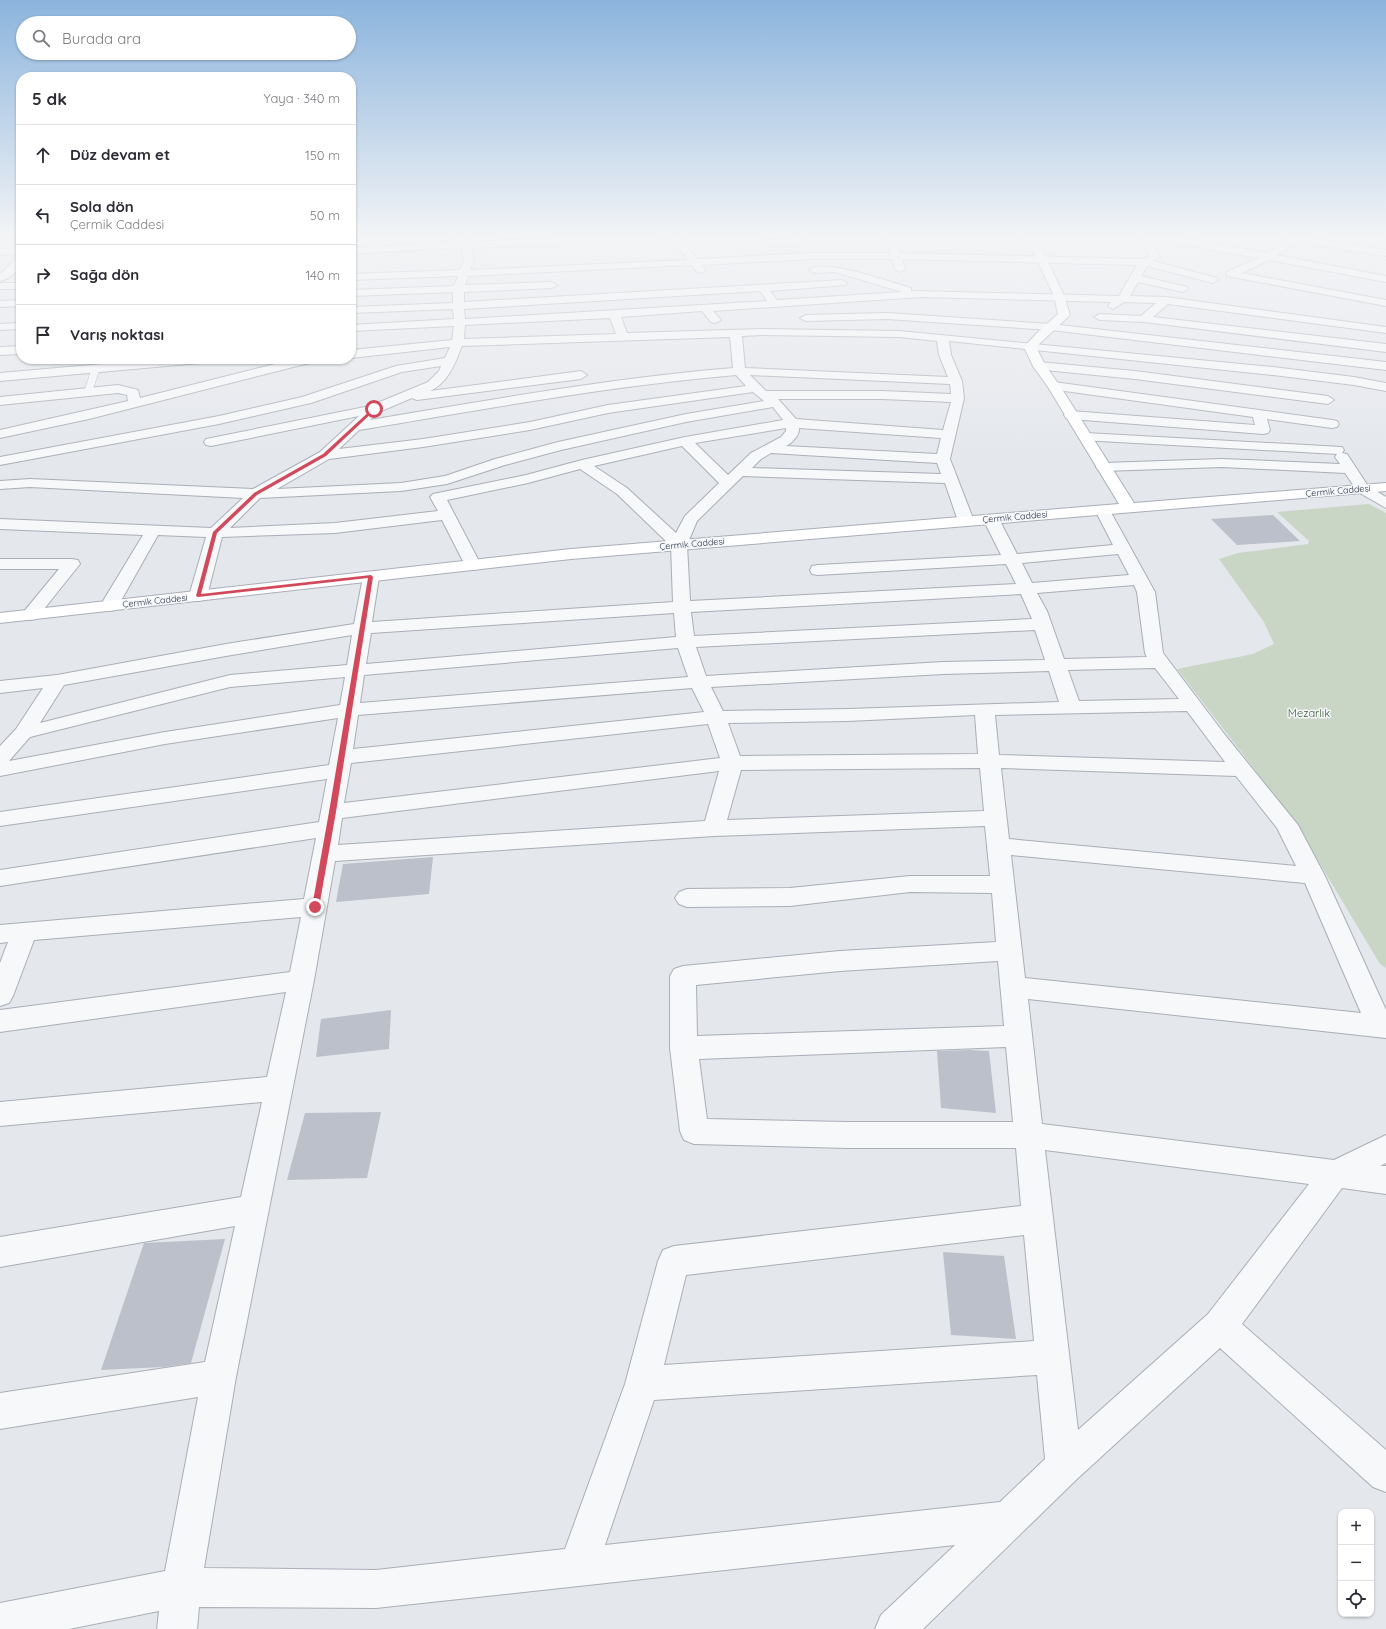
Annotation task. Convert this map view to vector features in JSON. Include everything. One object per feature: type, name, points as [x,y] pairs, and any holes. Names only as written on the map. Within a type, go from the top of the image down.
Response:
[{"type":"main road","points":[[1066,312],[1068,315],[1050,321],[1030,347],[1039,366],[1054,386],[1129,508]]},
{"type":"main road","name":"Çermik Caddesi","points":[[0,618],[571,554],[1386,487]]},
{"type":"street","points":[[211,442],[374,409],[432,385],[444,372],[451,361],[458,343],[460,321],[459,312]]},
{"type":"street","points":[[356,328],[643,312]]},
{"type":"street","points":[[709,312],[730,333],[739,371],[760,392],[776,403],[792,423],[794,431],[786,440],[756,456],[690,519],[679,545],[685,642],[699,682],[716,717],[732,763],[714,828]]},
{"type":"street","points":[[785,312],[790,317],[791,332]]},
{"type":"street","points":[[790,317],[888,316],[918,312]]},
{"type":"street","points":[[986,312],[1005,313]]},
{"type":"street","points":[[1100,317],[1106,312]]},
{"type":"street","points":[[1144,319],[1152,312]]},
{"type":"street","points":[[1254,312],[1386,330]]},
{"type":"street","points":[[614,314],[623,338]]},
{"type":"street","points":[[888,316],[956,322],[1050,321],[1324,359],[1386,366]]},
{"type":"street","points":[[877,334],[888,316]]},
{"type":"street","points":[[1086,316],[1144,319],[1323,342],[1386,348]]},
{"type":"street","points":[[0,327],[16,326]]},
{"type":"street","points":[[356,354],[458,343],[730,333],[791,332],[877,334],[942,337],[1324,378],[1386,387]]},
{"type":"street","points":[[942,337],[945,356],[956,381],[958,398],[943,459],[966,522]]},
{"type":"street","points":[[1323,342],[1324,378],[1337,450],[1363,489],[1386,503]]},
{"type":"street","points":[[0,351],[16,350]]},
{"type":"street","points":[[385,351],[400,369]]},
{"type":"street","points":[[0,461],[219,420],[306,400],[400,369],[451,361]]},
{"type":"street","points":[[0,377],[142,364]]},
{"type":"street","points":[[0,434],[135,403],[289,364]]},
{"type":"street","points":[[1039,366],[1135,375],[1328,400]]},
{"type":"street","points":[[620,371],[716,373]]},
{"type":"street","points":[[354,427],[572,390],[670,377],[739,371],[956,381]]},
{"type":"street","points":[[402,398],[597,373]]},
{"type":"street","points":[[1054,386],[1332,424]]},
{"type":"street","points":[[0,401],[88,392],[125,390],[133,392],[135,403]]},
{"type":"street","points":[[325,455],[423,443],[530,426],[608,409],[760,392],[958,398]]},
{"type":"street","points":[[0,485],[30,483],[256,494],[401,487],[447,480],[500,462],[558,446],[686,418],[776,403]]},
{"type":"street","points":[[198,596],[215,533],[256,494],[325,455],[374,409]]},
{"type":"street","points":[[1071,415],[1262,430],[1259,414]]},
{"type":"street","points":[[473,565],[438,497],[528,479],[582,464],[685,441],[792,423],[949,434]]},
{"type":"street","points":[[530,426],[622,491],[679,545]]},
{"type":"street","points":[[1086,437],[1337,450]]},
{"type":"street","points":[[685,441],[728,483]]},
{"type":"street","points":[[768,449],[943,459]]},
{"type":"street","points":[[1103,467],[1222,464],[1350,469]]},
{"type":"street","points":[[739,472],[950,479]]},
{"type":"street","points":[[1103,510],[1146,592],[1154,653],[1192,705],[1287,825],[1313,876],[1383,1026]]},
{"type":"street","points":[[0,524],[215,533],[335,528],[447,515]]},
{"type":"street","points":[[991,519],[1042,624],[1071,707]]},
{"type":"street","points":[[109,606],[153,531]]},
{"type":"street","points":[[818,570],[1011,559],[1123,549]]},
{"type":"street","points":[[0,577],[6,564],[72,564],[30,614]]},
{"type":"street","points":[[177,1629],[181,1587],[219,1377],[315,907],[341,763],[371,577]]},
{"type":"street","points":[[0,687],[57,681],[226,650],[362,628],[682,607],[1026,589],[1140,579]]},
{"type":"street","points":[[23,732],[230,681],[685,642],[1042,624]]},
{"type":"street","points":[[0,769],[165,738],[349,710],[699,682],[943,668],[1161,662]]},
{"type":"street","points":[[0,758],[23,732],[57,681]]},
{"type":"street","points":[[0,819],[341,763],[716,717],[848,715],[984,709],[1192,705]]},
{"type":"street","points":[[984,709],[988,761],[1064,1466]]},
{"type":"street","points":[[0,878],[329,831],[732,763],[988,761],[1242,769]]},
{"type":"street","points":[[329,831],[714,828],[995,818]]},
{"type":"street","points":[[998,846],[1313,876]]},
{"type":"street","points":[[687,898],[790,897],[910,884],[1002,885]]},
{"type":"street","points":[[0,934],[315,907]]},
{"type":"street","points":[[0,996],[25,931]]},
{"type":"street","points":[[1009,951],[840,961],[683,976],[684,1048],[694,1132],[848,1135],[1028,1135],[1386,1180]]},
{"type":"street","points":[[0,1021],[301,980]]},
{"type":"street","points":[[1012,987],[1383,1026]]},
{"type":"street","points":[[684,1048],[1018,1036]]},
{"type":"street","points":[[0,1114],[279,1088]]},
{"type":"street","points":[[895,1629],[1064,1466],[1220,1326],[1335,1174],[1386,1148]]},
{"type":"street","points":[[0,1252],[253,1209]]},
{"type":"street","points":[[578,1568],[642,1384],[674,1261],[1037,1219]]},
{"type":"street","points":[[1220,1326],[1386,1474]]},
{"type":"street","points":[[642,1384],[1052,1357]]},
{"type":"street","points":[[0,1411],[219,1377]]},
{"type":"street","points":[[0,1623],[181,1587],[376,1589],[1008,1520]]},
{"type":"lane","points":[[88,392],[96,368]]},
{"type":"green space","name":"Mezarlık","points":[[1369,504],[1386,513],[1386,968],[1380,964],[1293,819],[1177,669],[1253,654],[1274,644],[1264,622],[1219,559],[1238,553],[1308,544],[1309,541],[1277,512]]},
{"type":"building","points":[[1273,515],[1300,541],[1237,545],[1211,519]]},
{"type":"building","points":[[433,857],[429,894],[336,902],[343,864]]},
{"type":"building","points":[[391,1010],[389,1049],[316,1057],[321,1019]]},
{"type":"building","points":[[937,1051],[989,1051],[996,1113],[941,1108]]},
{"type":"building","points":[[381,1112],[367,1178],[287,1180],[305,1113]]},
{"type":"building","points":[[225,1239],[191,1363],[163,1367],[101,1370],[144,1243]]},
{"type":"building","points":[[943,1252],[1004,1256],[1016,1339],[951,1335]]},
{"type":"route","points":[[315,907],[333,812],[371,577],[198,596],[215,533],[256,494],[325,455],[374,409]]}]
